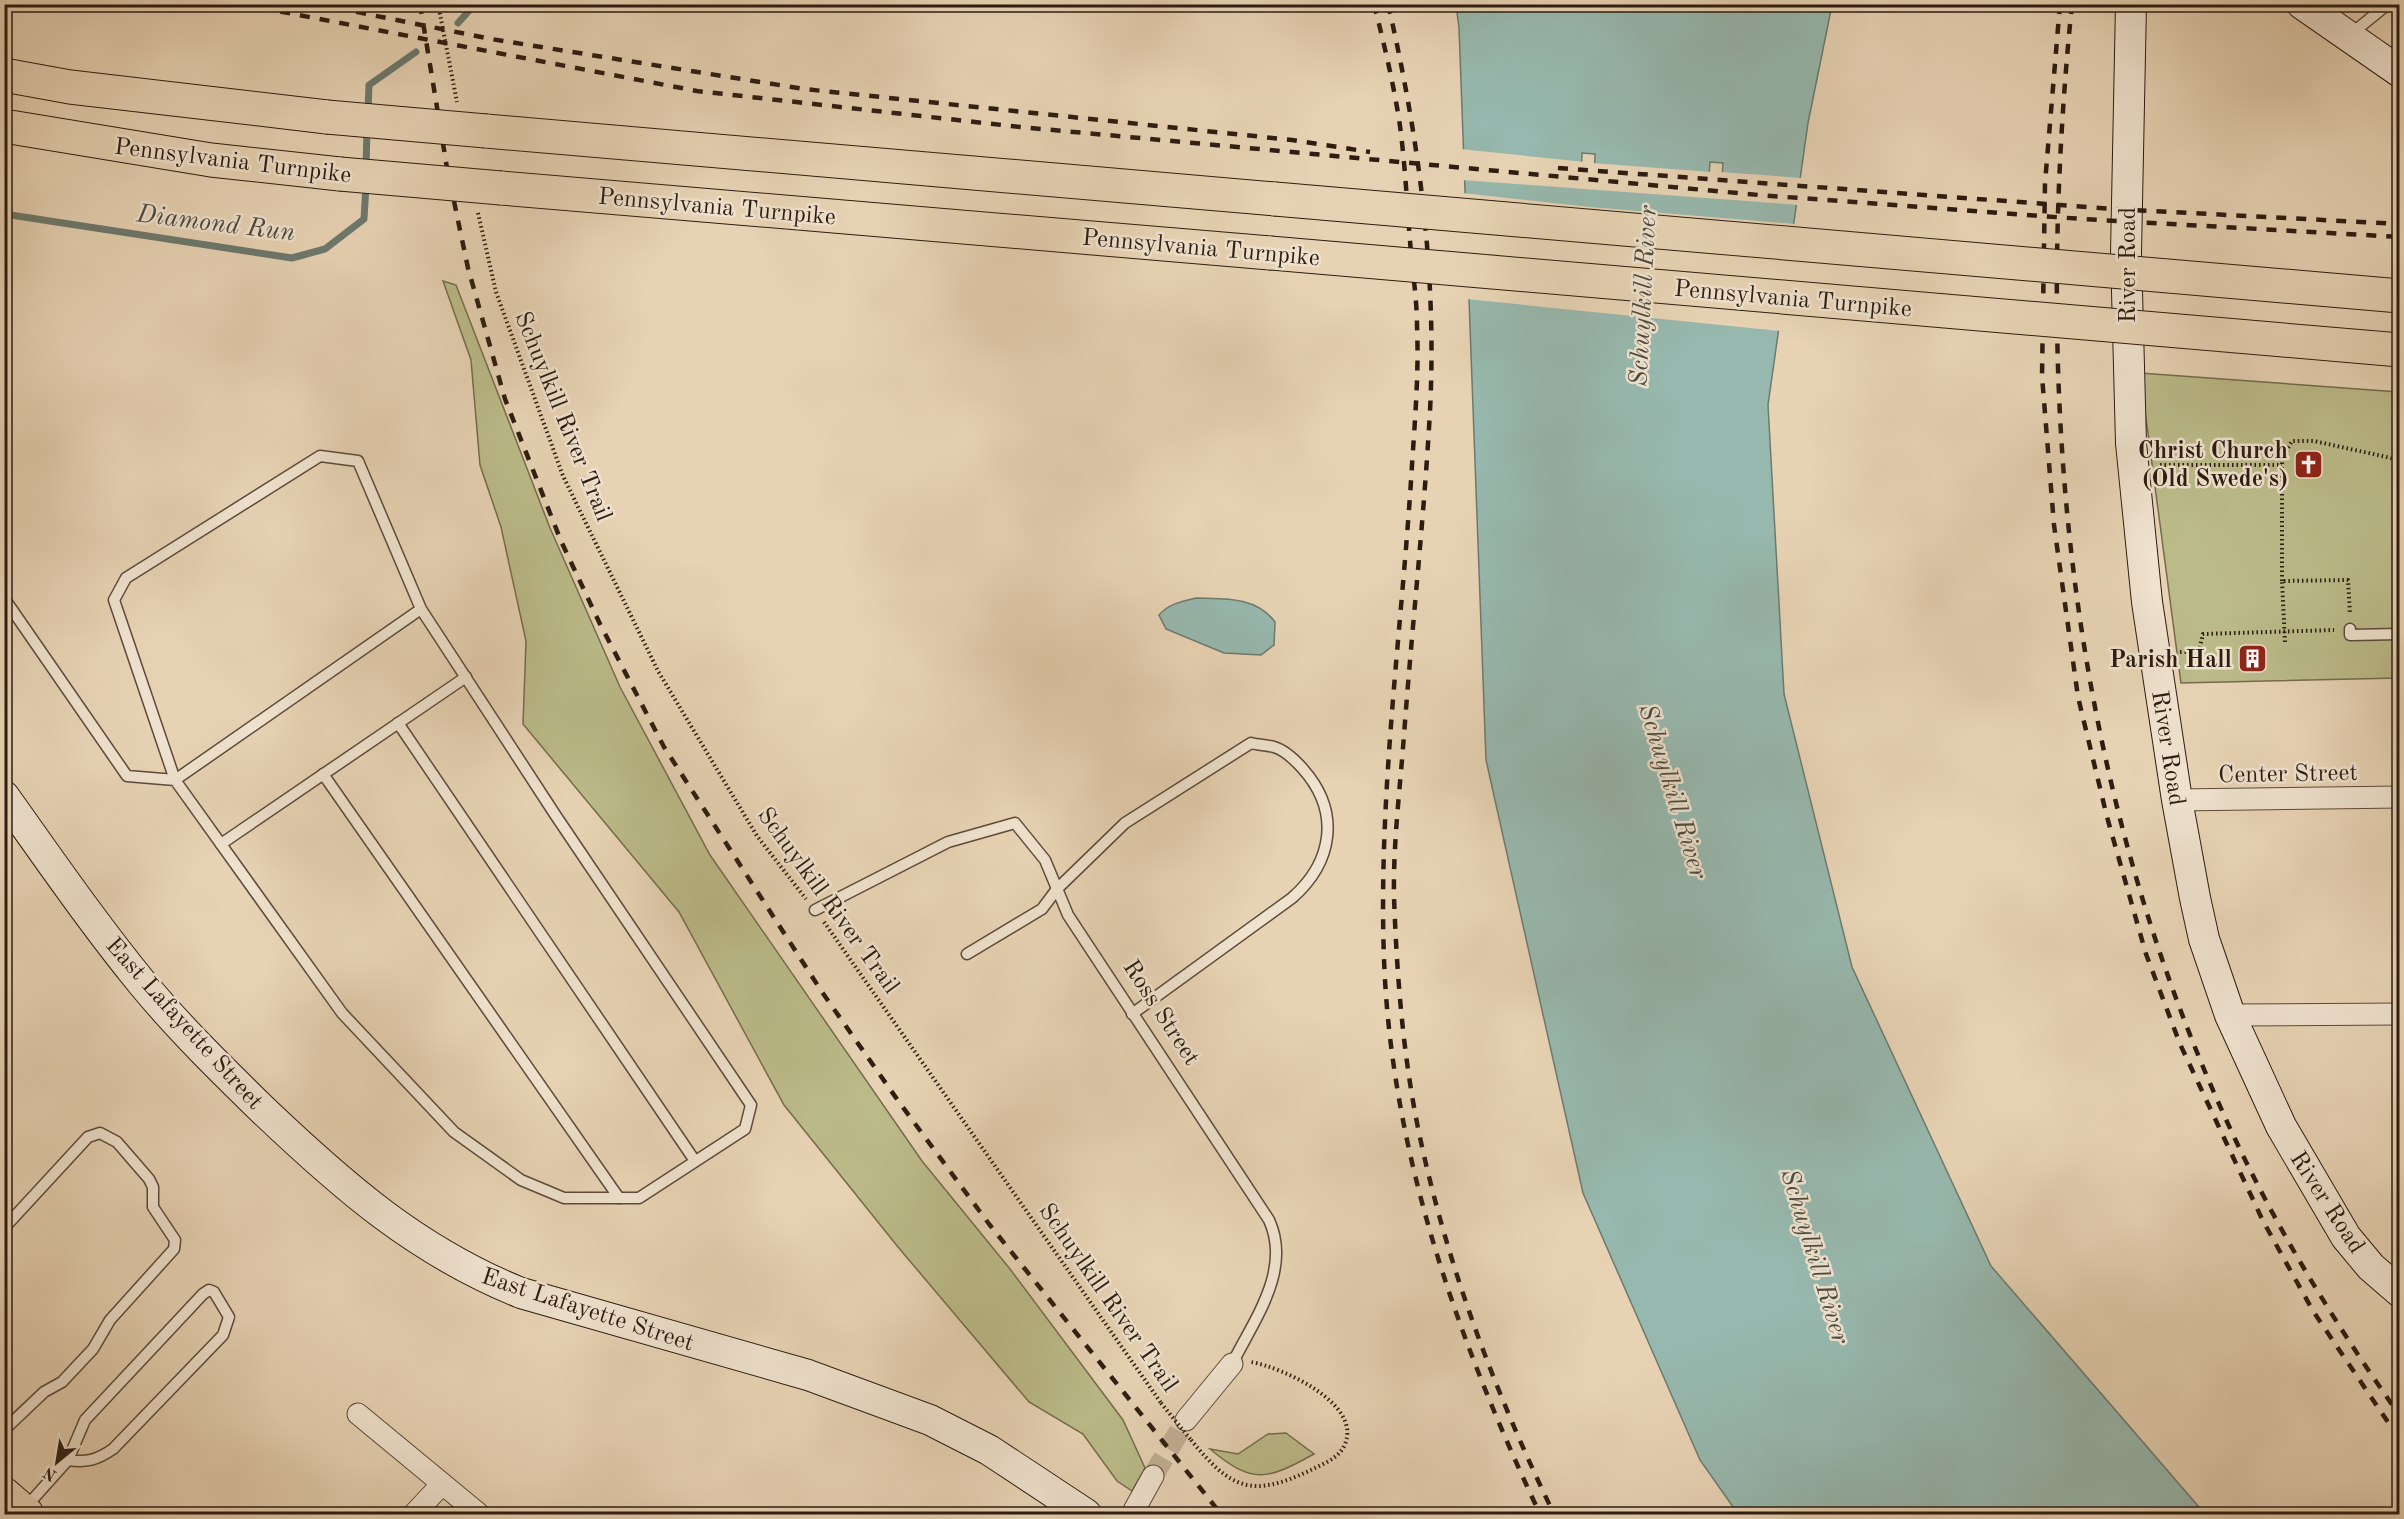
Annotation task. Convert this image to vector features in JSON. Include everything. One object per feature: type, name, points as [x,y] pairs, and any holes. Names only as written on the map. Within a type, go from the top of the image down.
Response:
[{"type":"highway","points":[[4,75],[104,91],[327,117],[2400,296]]},
{"type":"highway","name":"Pennsylvania Turnpike","points":[[4,126],[211,160],[340,174],[2400,350]]},
{"type":"main road","name":"River Road","points":[[2131,4],[2126,253],[2133,464],[2147,602],[2177,800],[2204,939],[2230,1015],[2281,1126],[2335,1220],[2358,1252],[2400,1292]]},
{"type":"main road","points":[[2302,4],[2400,72]]},
{"type":"main road","name":"East Lafayette Street","points":[[4,796],[100,930],[142,984],[181,1027],[303,1148],[369,1205],[421,1243],[476,1274],[521,1293],[808,1375],[930,1419],[989,1450],[1081,1510]]},
{"type":"street","name":"Center Street","points":[[2177,800],[2400,797]]},
{"type":"street","points":[[2230,1015],[2400,1014]]},
{"type":"street","name":"Ross Street","points":[[1189,1430],[1232,1364]]},
{"type":"street","points":[[358,1413],[479,1515]]},
{"type":"street","points":[[1132,1515],[1153,1476]]},
{"type":"street","points":[[414,1515],[442,1484]]},
{"type":"lane","points":[[2348,36],[2388,4]]},
{"type":"lane","points":[[320,456],[358,461],[422,609],[556,816],[751,1105],[745,1129],[639,1198],[564,1198],[521,1180],[454,1132],[342,1014],[175,780],[114,600],[126,578],[320,456]]},
{"type":"lane","points":[[4,598],[127,776],[175,780],[422,609]]},
{"type":"lane","points":[[2350,629],[2350,635],[2400,634]]},
{"type":"lane","points":[[221,844],[466,677]]},
{"type":"lane","points":[[398,723],[695,1161]]},
{"type":"lane","points":[[967,954],[1042,909],[1057,889],[1125,823],[1251,744],[1276,747],[1294,759],[1314,781],[1322,800],[1327,823],[1326,846],[1310,882],[1292,898],[1132,1014]]},
{"type":"lane","points":[[323,774],[619,1198]]},
{"type":"lane","name":"Ross Street","points":[[814,910],[948,842],[1015,823],[1045,860],[1068,915],[1269,1220],[1275,1233],[1277,1258],[1274,1276],[1232,1364]]},
{"type":"lane","points":[[4,1228],[88,1137],[100,1133],[117,1142],[149,1179],[153,1187],[153,1207],[175,1240],[174,1249],[110,1320],[93,1349],[62,1382],[44,1392],[4,1430]]},
{"type":"lane","points":[[18,1506],[68,1460],[85,1420],[203,1294],[209,1290],[214,1292],[230,1317],[224,1335],[112,1449],[99,1459],[81,1462],[68,1460]]},
{"type":"path","points":[[438,4],[457,105]]},
{"type":"path","name":"Schuylkill River Trail","points":[[478,211],[496,292],[563,476],[658,671],[757,836],[846,952],[1161,1402],[1189,1430],[1223,1473],[1248,1486],[1262,1487],[1283,1483],[1338,1456],[1346,1443],[1346,1424],[1342,1415],[1324,1395],[1269,1366],[1242,1361],[1232,1364]]},
{"type":"path","points":[[2285,642],[2282,580],[2282,458],[2292,441],[2314,441],[2400,460]]},
{"type":"path","points":[[2133,464],[2282,465]]},
{"type":"path","points":[[2176,652],[2199,651],[2203,634],[2350,629],[2348,580],[2282,580]]},
{"type":"green space","points":[[443,281],[456,285],[550,528],[620,687],[710,855],[922,1161],[1010,1269],[1123,1420],[1145,1468],[1132,1491],[1117,1481],[1083,1434],[1029,1402],[898,1247],[784,1105],[679,912],[523,724],[526,641],[501,527],[480,465],[471,360]]},
{"type":"green space","points":[[2140,373],[2399,392],[2399,678],[2181,683]]},
{"type":"green space","points":[[1286,1433],[1314,1454],[1272,1473],[1260,1475],[1238,1469],[1210,1449],[1238,1454],[1268,1434]]},
{"type":"water","name":"Schuylkill River","points":[[1456,5],[1832,5],[1808,123],[1768,405],[1784,694],[1852,967],[1991,1266],[2205,1514],[1738,1514],[1700,1460],[1583,1193],[1486,760],[1459,28]],"holes":[[[1582,153],[1595,154],[1594,184],[1581,183]],[[1710,162],[1723,163],[1721,192],[1708,192]]]},
{"type":"water","points":[[1196,598],[1239,601],[1259,607],[1275,622],[1274,645],[1261,655],[1224,653],[1166,629],[1159,615],[1167,608]]},
{"type":"pier","points":[[1460,149],[1585,162],[1584,180],[1591,181],[1592,163],[1712,172],[1711,189],[1719,189],[1720,172],[1803,178],[1799,205],[1462,180]]},
{"type":"pier","points":[[1462,193],[1590,207],[1796,224],[1781,331],[1466,299]]},
{"type":"waterway","name":"Diamond Run","points":[[458,23],[475,4]]},
{"type":"waterway","name":"Diamond Run","points":[[368,111],[369,85],[416,52]]},
{"type":"waterway","name":"Diamond Run","points":[[366,168],[367,128]]},
{"type":"waterway","name":"Diamond Run","points":[[4,214],[292,258],[325,249],[364,219],[366,185]]},
{"type":"tunnel","points":[[1153,1476],[1186,1420]]},
{"type":"railway","points":[[241,4],[697,91],[1020,127],[1759,195],[2082,219],[2400,237]]},
{"type":"railway","points":[[317,4],[491,39],[804,89],[1292,140],[1370,152]]},
{"type":"railway","points":[[420,4],[447,168],[468,268],[505,399],[561,541],[600,624],[664,747],[822,992],[899,1102],[989,1224],[1221,1514]]},
{"type":"railway","points":[[1374,4],[1400,126],[1416,305],[1417,343],[1408,527],[1384,835],[1384,959],[1389,1031],[1400,1103],[1415,1174],[1434,1244],[1456,1314],[1482,1382],[1540,1514]]},
{"type":"railway","points":[[1388,4],[1417,156],[1431,308],[1430,411],[1395,857],[1394,897],[1399,993],[1416,1120],[1447,1244],[1495,1382],[1554,1514]]},
{"type":"railway","points":[[2060,4],[2045,183],[2042,376],[2054,525],[2078,697],[2107,817],[2146,954],[2180,1044],[2263,1221],[2313,1311],[2400,1440]]},
{"type":"railway","points":[[2072,4],[2061,151],[2057,297],[2061,442],[2075,585],[2099,727],[2133,867],[2179,1005],[2236,1141],[2272,1213],[2312,1282],[2400,1416]]},
{"type":"railway","points":[[1558,168],[2114,209],[2400,224]]},
{"type":"place","name":"Christ Church (Old Swede's)","points":[[2309,464]]},
{"type":"place","name":"Parish Hall","points":[[2253,659]]}]
